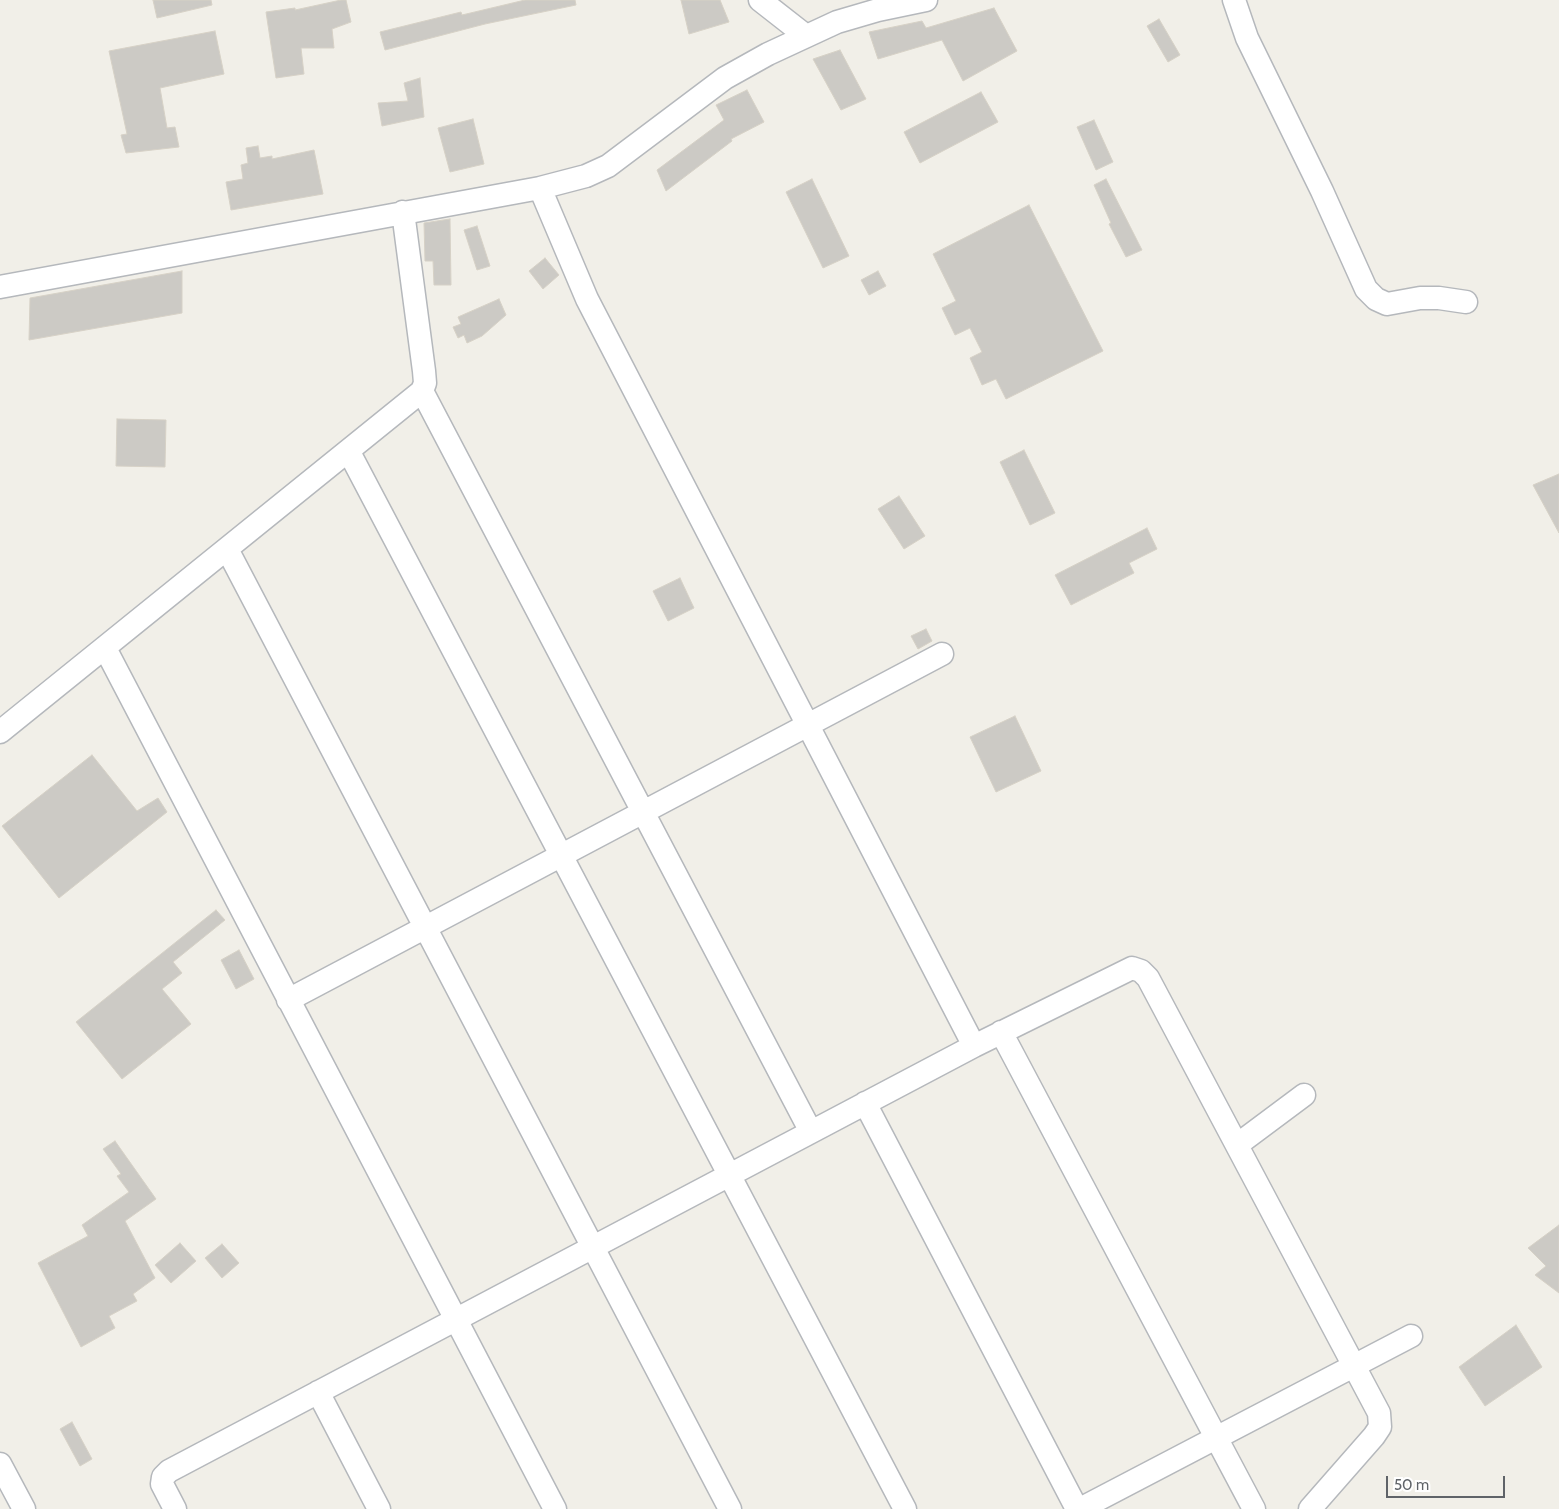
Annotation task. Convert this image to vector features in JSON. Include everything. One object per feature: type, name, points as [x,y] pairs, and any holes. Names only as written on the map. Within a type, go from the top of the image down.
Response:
[{"type":"street","points":[[760,0],[806,36]]},
{"type":"street","points":[[0,287],[540,188],[586,176],[608,166],[725,78],[768,54],[837,22],[878,10],[926,0]]},
{"type":"street","points":[[1234,0],[1247,38],[1322,191],[1366,289],[1376,299],[1388,304],[1420,298],[1440,298],[1466,302]]},
{"type":"street","points":[[540,188],[587,299],[974,1046]]},
{"type":"street","points":[[0,732],[349,452],[422,391],[425,382],[424,371],[403,212]]},
{"type":"street","points":[[422,391],[811,1132]]},
{"type":"street","points":[[349,452],[904,1509]]},
{"type":"street","points":[[227,549],[730,1509]]},
{"type":"street","points":[[105,648],[555,1509]]},
{"type":"street","points":[[288,1000],[942,654]]},
{"type":"street","points":[[175,1509],[163,1488],[162,1480],[166,1473],[865,1103],[1127,969],[1142,971],[1148,978],[1379,1413],[1380,1427],[1374,1436],[1310,1509]]},
{"type":"street","points":[[1001,1032],[1254,1509]]},
{"type":"street","points":[[1237,1145],[1304,1095]]},
{"type":"street","points":[[865,1103],[1078,1509],[1411,1336]]},
{"type":"street","points":[[318,1392],[379,1509]]},
{"type":"street","points":[[0,1464],[24,1509]]},
{"type":"building","points":[[153,0],[211,0],[212,5],[157,18]]},
{"type":"building","points":[[346,0],[351,22],[332,29],[334,48],[301,48],[304,74],[276,78],[266,12],[295,8],[295,10]]},
{"type":"building","points":[[525,0],[575,0],[576,5],[485,24],[385,50],[380,32],[461,12],[462,15]]},
{"type":"building","points":[[681,0],[720,0],[729,22],[689,34]]},
{"type":"building","points":[[994,8],[1017,51],[963,81],[942,40],[878,59],[869,32],[922,21],[926,28]]},
{"type":"building","points":[[1159,19],[1180,55],[1168,62],[1147,26]]},
{"type":"building","points":[[215,31],[224,74],[160,88],[167,128],[175,127],[179,147],[126,153],[121,135],[127,134],[109,51]]},
{"type":"building","points":[[840,50],[866,99],[841,110],[813,59]]},
{"type":"building","points":[[420,78],[424,117],[382,126],[378,103],[408,101],[404,83]]},
{"type":"building","points":[[747,90],[764,122],[731,139],[732,141],[666,191],[657,170],[724,120],[716,105]]},
{"type":"building","points":[[981,92],[998,122],[920,163],[904,132]]},
{"type":"building","points":[[473,119],[484,164],[450,172],[438,128]]},
{"type":"building","points":[[1094,120],[1113,162],[1096,170],[1077,127]]},
{"type":"building","points":[[258,146],[260,158],[272,156],[272,159],[314,150],[323,194],[231,210],[226,182],[243,179],[241,165],[248,163],[246,148]]},
{"type":"building","points":[[812,179],[849,256],[823,268],[786,192]]},
{"type":"building","points":[[1106,179],[1142,250],[1126,257],[1109,224],[1111,223],[1094,185]]},
{"type":"building","points":[[1029,205],[1103,351],[1006,399],[996,379],[982,385],[970,358],[982,352],[970,328],[955,335],[942,308],[956,301],[933,254]]},
{"type":"building","points":[[450,219],[451,285],[434,285],[433,261],[425,261],[424,223]]},
{"type":"building","points":[[477,226],[490,266],[477,270],[464,230]]},
{"type":"building","points":[[545,258],[559,275],[543,289],[529,271]]},
{"type":"building","points":[[182,271],[182,313],[29,340],[30,298]]},
{"type":"building","points":[[878,271],[886,286],[869,295],[861,280]]},
{"type":"building","points":[[499,299],[506,315],[482,336],[467,343],[464,335],[458,338],[453,327],[461,324],[458,317]]},
{"type":"building","points":[[117,419],[166,420],[165,467],[116,466]]},
{"type":"building","points":[[1024,450],[1055,513],[1030,525],[1000,462]]},
{"type":"building","points":[[1559,474],[1559,533],[1533,485]]},
{"type":"building","points":[[899,496],[925,536],[904,549],[878,509]]},
{"type":"building","points":[[1147,528],[1157,549],[1129,563],[1134,573],[1071,605],[1055,575]]},
{"type":"building","points":[[680,578],[694,608],[668,621],[653,591]]},
{"type":"building","points":[[926,629],[932,641],[918,649],[911,636]]},
{"type":"building","points":[[1015,716],[1041,771],[996,792],[970,737]]},
{"type":"building","points":[[92,755],[137,811],[158,798],[167,812],[59,898],[2,826]]},
{"type":"building","points":[[216,910],[225,920],[173,962],[182,973],[162,989],[191,1024],[122,1079],[76,1022]]},
{"type":"building","points":[[239,950],[254,979],[236,989],[221,960]]},
{"type":"building","points":[[115,1141],[156,1199],[125,1221],[155,1278],[133,1294],[137,1301],[109,1316],[115,1328],[81,1347],[38,1263],[88,1236],[82,1225],[129,1192],[117,1176],[121,1174],[103,1149]]},
{"type":"building","points":[[1559,1225],[1559,1293],[1535,1275],[1546,1266],[1528,1248]]},
{"type":"building","points":[[180,1243],[196,1261],[171,1283],[155,1265]]},
{"type":"building","points":[[222,1244],[239,1263],[222,1278],[205,1258]]},
{"type":"building","points":[[1516,1325],[1542,1367],[1485,1406],[1459,1367]]},
{"type":"building","points":[[72,1422],[92,1459],[80,1466],[60,1429]]}]
